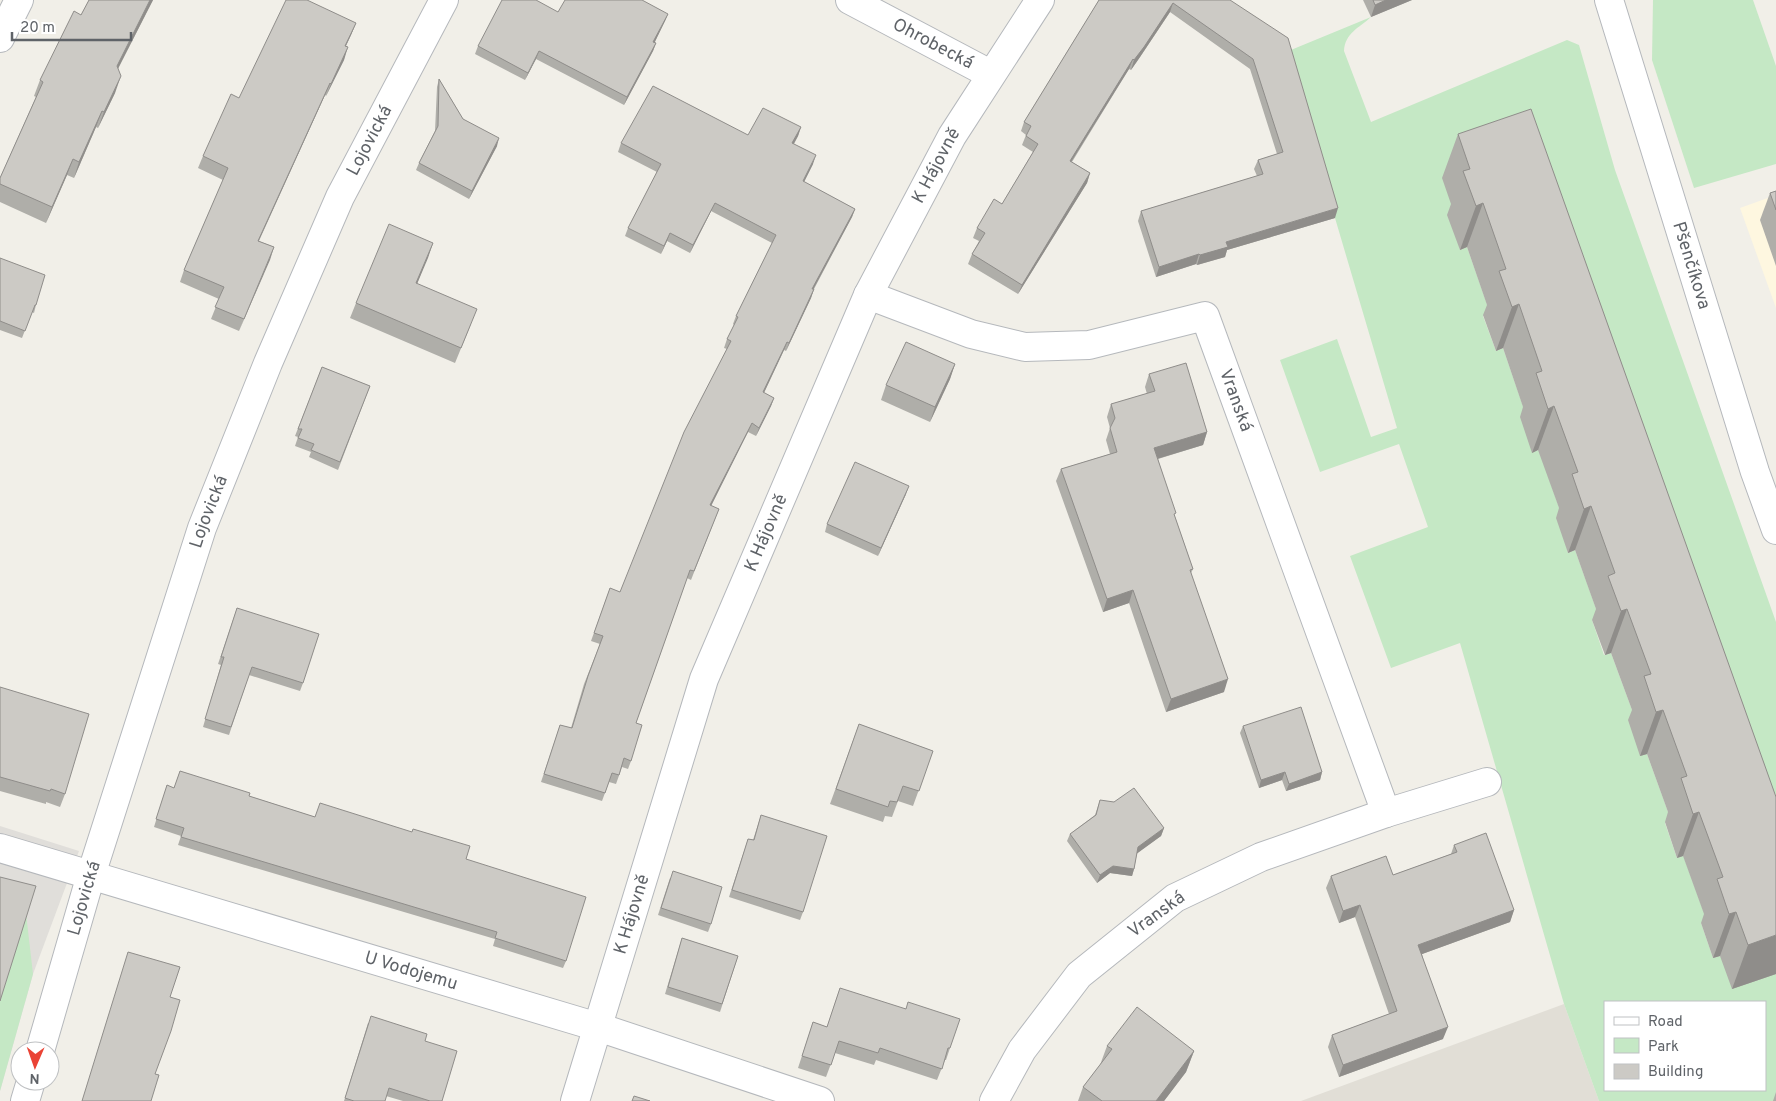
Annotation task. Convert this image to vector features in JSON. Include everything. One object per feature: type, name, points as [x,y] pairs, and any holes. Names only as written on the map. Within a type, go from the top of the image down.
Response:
[{"type":"street","points":[[0,38],[19,0]]},
{"type":"street","name":"Lojovická","points":[[43,1041],[91,874],[202,528],[268,363],[340,198],[444,0]]},
{"type":"street","name":"Ohrobecká","points":[[850,0],[990,74]]},
{"type":"street","name":"K Hájovně","points":[[575,1101],[704,679],[868,295],[952,136],[990,74],[1040,0]]},
{"type":"street","name":"Pšenčíkova","points":[[1609,0],[1752,463],[1776,530]]},
{"type":"street","name":"Vranská","points":[[868,295],[971,334],[1025,347],[1089,345],[1205,316],[1386,813]]},
{"type":"street","name":"Vranská","points":[[994,1101],[1022,1050],[1078,975],[1175,898],[1262,857],[1386,813],[1487,782]]},
{"type":"street","name":"U Vodojemu","points":[[0,848],[598,1027],[820,1101]]},
{"type":"shaded area","points":[[1776,195],[1776,308],[1740,208]]},
{"type":"shaded area","points":[[0,826],[79,851],[33,974],[14,1041],[10,1041],[10,1056],[0,1091]]},
{"type":"shaded area","points":[[1564,1004],[1599,1101],[1301,1101]]},
{"type":"green space","points":[[1653,0],[1753,0],[1776,66],[1776,164],[1694,188],[1652,60]]},
{"type":"green space","points":[[1371,17],[1350,35],[1344,51],[1371,122],[1567,40],[1579,45],[1615,170],[1776,622],[1776,885],[1454,213],[1460,250],[1467,247],[1490,313],[1483,316],[1496,351],[1503,348],[1526,415],[1532,452],[1539,450],[1562,516],[1568,553],[1575,550],[1599,617],[1592,620],[1604,655],[1611,653],[1635,718],[1641,755],[1647,754],[1671,820],[1665,823],[1677,858],[1683,855],[1707,921],[1701,923],[1713,958],[1720,956],[1776,974],[1776,1101],[1599,1101],[1564,1004],[1460,643],[1391,668],[1350,556],[1428,527],[1399,444],[1320,472],[1280,360],[1337,339],[1371,437],[1397,428],[1286,52]]},
{"type":"green space","points":[[26,913],[33,974],[14,1041],[10,1041],[10,1056],[0,1091],[0,997]]},
{"type":"building","points":[[89,0],[150,0],[117,66],[121,76],[104,112],[102,111],[79,162],[73,159],[52,207],[0,184],[0,178],[43,82],[40,80],[74,11],[81,15]]},
{"type":"building","points":[[286,0],[307,0],[356,23],[345,46],[348,47],[258,241],[274,247],[244,319],[215,307],[224,287],[184,270],[228,168],[203,156],[231,94],[239,98]]},
{"type":"building","points":[[502,0],[536,0],[558,12],[565,0],[642,0],[668,14],[653,42],[656,43],[627,97],[539,51],[528,73],[478,46]]},
{"type":"building","points":[[1099,0],[1230,0],[1288,38],[1338,208],[1226,242],[1228,247],[1159,267],[1141,211],[1263,174],[1258,160],[1283,152],[1253,59],[1173,3],[1144,47],[1133,59],[1070,161],[1090,173],[1022,285],[972,254],[985,233],[977,228],[994,199],[1002,204],[1038,144],[1026,136],[1031,126],[1024,122]]},
{"type":"building","points":[[1373,0],[1386,0],[1375,5]]},
{"type":"building","points":[[439,79],[463,119],[499,138],[472,191],[419,163],[438,126]]},
{"type":"building","points":[[653,86],[748,135],[763,108],[801,127],[792,143],[816,155],[803,181],[855,209],[812,289],[814,289],[789,343],[787,342],[763,392],[774,398],[759,428],[752,423],[710,505],[719,509],[694,571],[690,570],[636,723],[642,725],[631,761],[624,758],[619,775],[612,773],[605,793],[544,774],[560,725],[572,728],[603,636],[594,633],[610,588],[620,592],[684,432],[731,341],[727,339],[738,317],[736,316],[776,235],[715,203],[693,245],[670,233],[664,246],[628,228],[661,164],[621,143]]},
{"type":"building","points":[[1531,109],[1776,797],[1776,935],[1748,945],[1736,912],[1729,914],[1717,879],[1723,877],[1699,812],[1693,814],[1681,778],[1687,776],[1663,710],[1656,712],[1644,676],[1651,674],[1627,609],[1621,611],[1608,576],[1615,573],[1591,506],[1584,509],[1572,474],[1578,472],[1554,406],[1548,409],[1536,373],[1542,371],[1519,304],[1512,307],[1499,271],[1506,269],[1483,203],[1476,206],[1463,171],[1470,169],[1458,134]]},
{"type":"building","points":[[1776,191],[1776,210],[1770,193]]},
{"type":"building","points":[[389,224],[433,243],[416,283],[477,309],[461,348],[356,303]]},
{"type":"building","points":[[0,258],[45,275],[36,305],[25,331],[0,321]]},
{"type":"building","points":[[906,342],[955,364],[935,407],[886,385]]},
{"type":"building","points":[[1186,363],[1207,432],[1154,448],[1193,569],[1190,570],[1228,679],[1171,699],[1133,590],[1107,599],[1061,469],[1117,452],[1110,428],[1115,418],[1111,404],[1155,391],[1149,374]]},
{"type":"building","points":[[322,367],[370,386],[340,462],[311,450],[314,444],[298,438],[302,429],[298,429]]},
{"type":"building","points":[[855,462],[909,486],[881,548],[827,524]]},
{"type":"building","points":[[237,608],[319,634],[303,683],[252,667],[231,727],[205,719],[224,657],[221,657]]},
{"type":"building","points":[[0,687],[89,714],[65,794],[0,777]]},
{"type":"building","points":[[1301,707],[1322,772],[1289,784],[1285,772],[1261,780],[1243,726]]},
{"type":"building","points":[[859,724],[933,751],[919,791],[903,786],[897,802],[890,801],[888,807],[836,789]]},
{"type":"building","points":[[180,771],[250,793],[249,796],[315,817],[320,803],[412,832],[413,829],[470,846],[466,859],[586,897],[566,961],[495,938],[497,932],[181,837],[184,828],[156,819],[167,785],[174,788]]},
{"type":"building","points":[[1134,788],[1164,828],[1138,847],[1134,869],[1113,866],[1100,875],[1070,834],[1096,815],[1100,800],[1114,802]]},
{"type":"building","points":[[761,815],[827,836],[803,912],[732,890],[748,839],[754,840]]},
{"type":"building","points":[[1486,833],[1514,910],[1418,945],[1448,1027],[1343,1065],[1332,1035],[1397,1011],[1360,905],[1343,911],[1331,876],[1386,856],[1393,875],[1457,852],[1454,845]]},
{"type":"building","points":[[673,871],[722,887],[711,924],[661,908]]},
{"type":"building","points":[[0,877],[36,886],[0,1001]]},
{"type":"building","points":[[682,938],[738,956],[722,1004],[668,987]]},
{"type":"building","points":[[128,952],[180,967],[170,997],[180,1000],[155,1074],[159,1075],[151,1101],[82,1101]]},
{"type":"building","points":[[840,988],[906,1009],[908,1002],[960,1019],[942,1069],[880,1048],[878,1053],[839,1041],[831,1065],[802,1056],[813,1022],[827,1027]]},
{"type":"building","points":[[1137,1007],[1194,1051],[1156,1101],[1102,1101],[1083,1087],[1112,1049],[1107,1046]]},
{"type":"building","points":[[371,1016],[427,1034],[425,1041],[457,1051],[442,1101],[430,1101],[389,1088],[385,1101],[354,1101],[345,1098]]},
{"type":"building","points":[[634,1096],[650,1101],[632,1101]]}]
